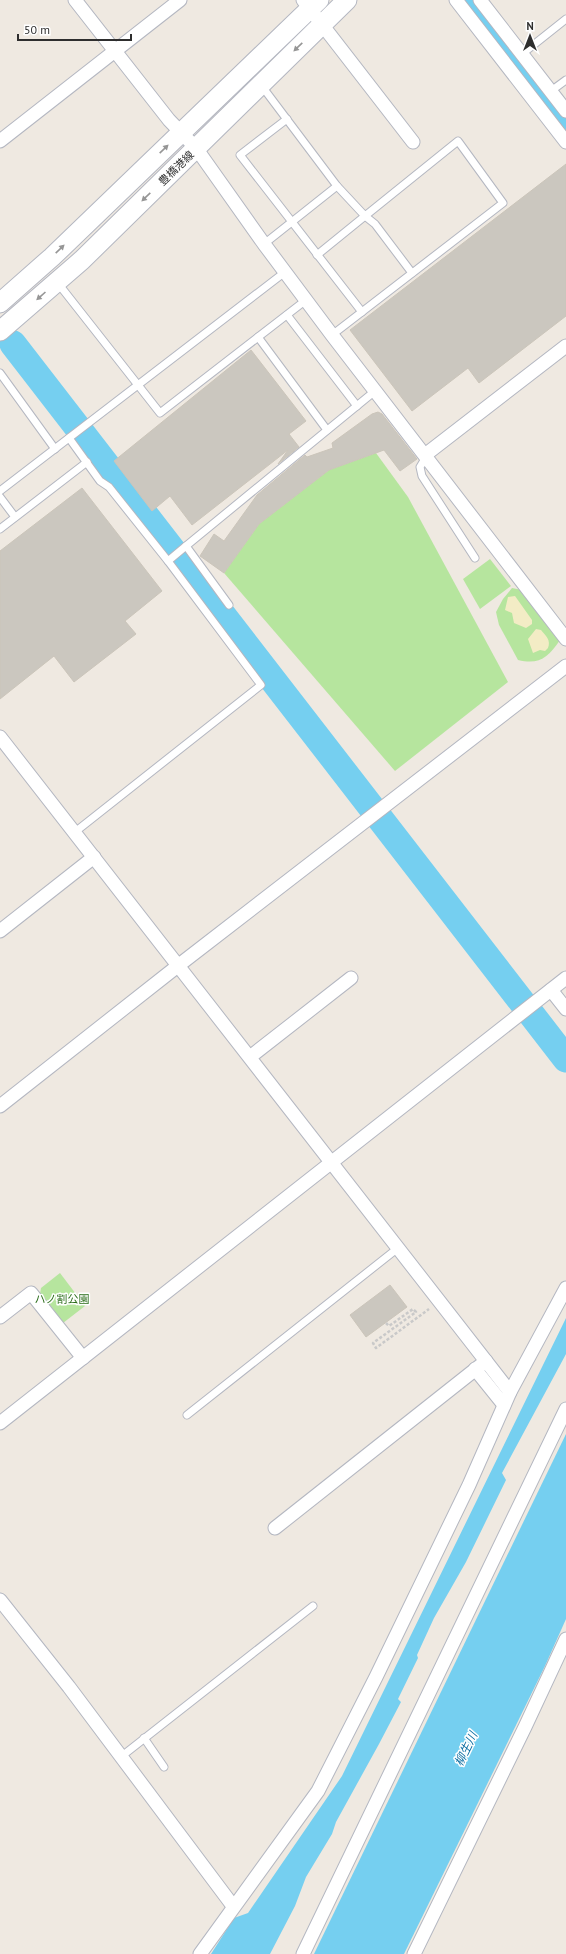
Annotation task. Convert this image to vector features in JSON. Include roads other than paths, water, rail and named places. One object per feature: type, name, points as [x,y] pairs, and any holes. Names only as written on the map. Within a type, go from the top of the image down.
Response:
[{"type":"main road","name":"豊橋港線","points":[[0,331],[57,282],[347,0]]},
{"type":"main road","name":"豊橋港線","points":[[0,303],[52,257],[182,132],[311,3]]},
{"type":"street","points":[[75,0],[169,120],[196,148],[264,244],[332,335],[566,639]]},
{"type":"street","points":[[0,141],[112,49],[180,0]]},
{"type":"street","points":[[456,0],[566,142]]},
{"type":"street","points":[[480,0],[566,111]]},
{"type":"street","points":[[311,3],[322,24],[413,142]]},
{"type":"street","points":[[425,456],[566,346]]},
{"type":"street","points":[[0,1106],[179,965],[566,666]]},
{"type":"street","points":[[0,736],[510,1392]]},
{"type":"street","points":[[0,931],[94,857]]},
{"type":"street","points":[[250,1057],[351,978]]},
{"type":"street","points":[[0,1423],[566,978]]},
{"type":"street","points":[[551,990],[566,1009]]},
{"type":"street","points":[[200,1954],[233,1906],[318,1791],[469,1485],[510,1392],[566,1288]]},
{"type":"street","points":[[0,1318],[31,1293],[83,1358]]},
{"type":"street","points":[[275,1528],[486,1361]]},
{"type":"street","points":[[475,1369],[504,1405]]},
{"type":"street","points":[[303,1954],[566,1409]]},
{"type":"street","points":[[0,1600],[122,1756],[233,1906]]},
{"type":"street","points":[[414,1954],[525,1727],[566,1639]]},
{"type":"lane","points":[[522,54],[566,19]]},
{"type":"lane","points":[[551,92],[566,80]]},
{"type":"lane","points":[[260,84],[337,186],[365,216],[375,224],[412,273]]},
{"type":"lane","points":[[287,119],[240,155],[362,312]]},
{"type":"lane","points":[[317,255],[458,141],[503,203],[332,335]]},
{"type":"lane","points":[[264,244],[337,186]]},
{"type":"lane","points":[[0,492],[285,272]]},
{"type":"lane","points":[[57,282],[160,413],[306,300]]},
{"type":"lane","points":[[287,315],[357,406]]},
{"type":"lane","points":[[258,337],[327,430]]},
{"type":"lane","points":[[0,373],[55,449]]},
{"type":"lane","points":[[170,559],[375,391]]},
{"type":"lane","points":[[72,436],[100,481],[108,487],[170,559],[261,685],[75,832]]},
{"type":"lane","points":[[425,456],[420,467],[422,476],[475,558]]},
{"type":"lane","points":[[0,529],[87,462]]},
{"type":"lane","points":[[0,498],[15,517]]},
{"type":"lane","points":[[186,546],[229,605]]},
{"type":"lane","points":[[187,1415],[398,1248]]},
{"type":"lane","points":[[122,1756],[313,1606]]},
{"type":"lane","points":[[144,1738],[164,1767]]},
{"type":"water","points":[[566,1318],[566,1354],[502,1473],[506,1480],[466,1562],[434,1618],[417,1655],[418,1658],[398,1699],[401,1702],[336,1822],[332,1834],[306,1877],[295,1906],[270,1954],[211,1954],[234,1918],[248,1913],[342,1776]]},
{"type":"water","name":"柳生川","points":[[566,1434],[566,1619],[545,1666],[404,1954],[314,1954]]},
{"type":"waterway","points":[[469,0],[566,125]]},
{"type":"waterway","points":[[13,344],[566,1059]]},
{"type":"park label","name":"ハノ割公園","points":[[62,1299]]}]
